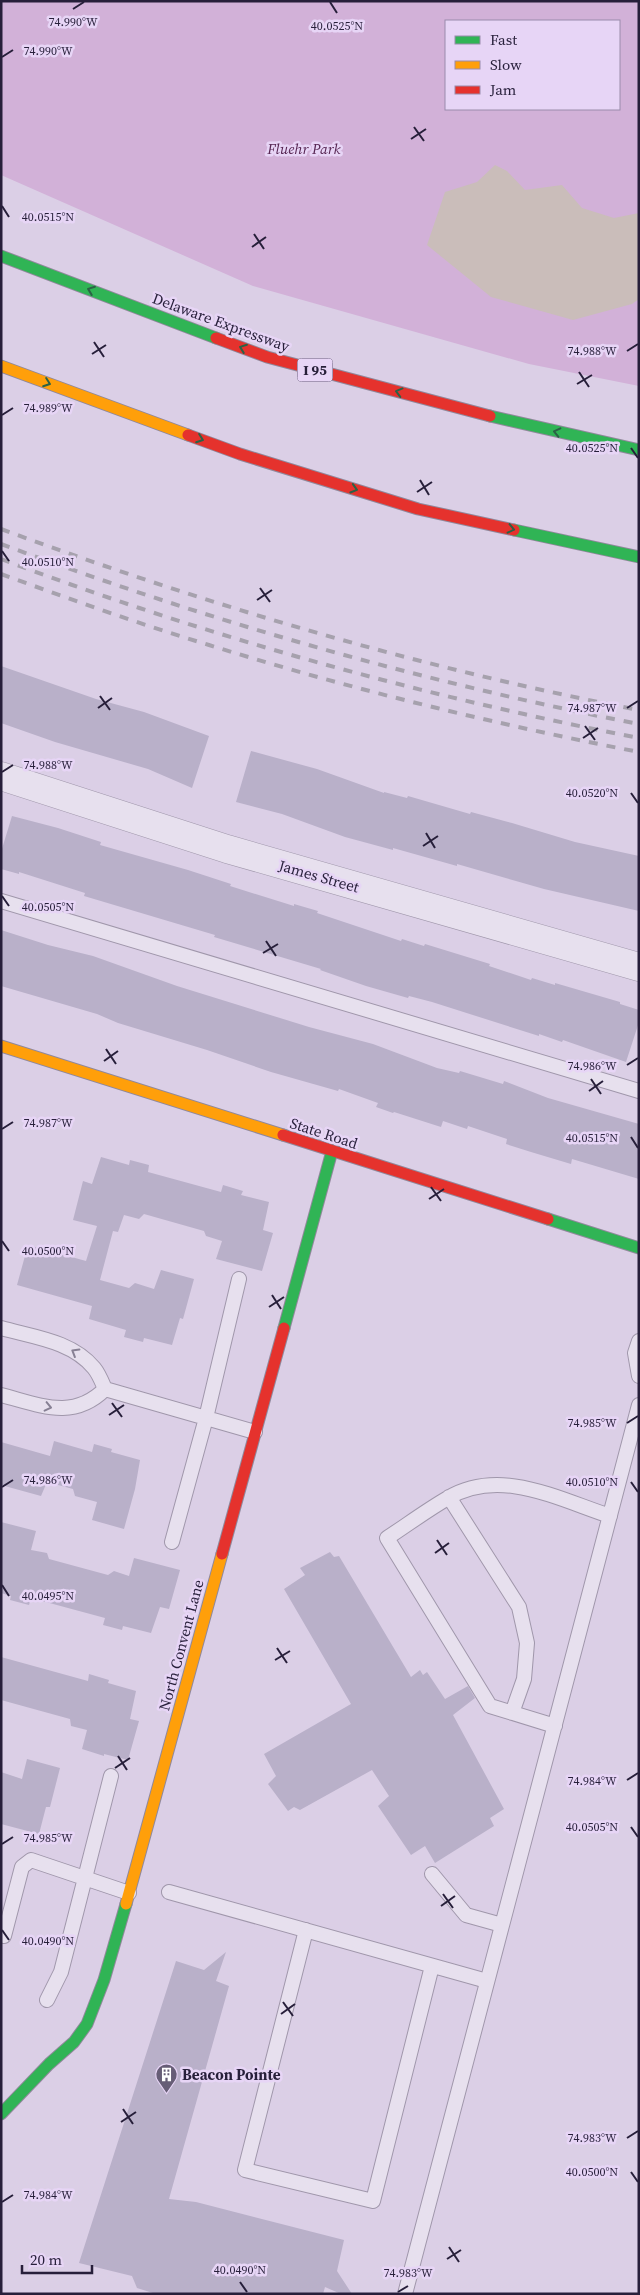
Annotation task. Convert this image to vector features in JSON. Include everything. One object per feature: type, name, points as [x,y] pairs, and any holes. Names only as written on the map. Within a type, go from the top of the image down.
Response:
[{"type":"main road","name":"Delaware Expressway","points":[[1,256],[267,357],[509,421],[639,450]]},
{"type":"main road","points":[[1,366],[240,454],[418,509],[639,557]]},
{"type":"main road","name":"State Road","points":[[1,1046],[639,1248]]},
{"type":"main road","name":"North Convent Lane","points":[[1,2114],[49,2064],[74,2042],[94,2010],[129,1893],[332,1152]]},
{"type":"street","name":"James Street","points":[[1,776],[227,849],[639,967]]},
{"type":"lane","points":[[1,901],[639,1091]]},
{"type":"lane","points":[[172,1542],[206,1418],[239,1279]]},
{"type":"lane","points":[[1,1328],[58,1344],[79,1353],[95,1369],[105,1389],[255,1432]]},
{"type":"lane","points":[[639,1341],[635,1353],[639,1376]]},
{"type":"lane","points":[[1,1395],[56,1409],[77,1407],[96,1398],[105,1389]]},
{"type":"lane","points":[[405,2294],[639,1405]]},
{"type":"lane","points":[[554,1726],[490,1706],[387,1538],[449,1497],[474,1487],[501,1484],[529,1488],[610,1516]]},
{"type":"lane","points":[[449,1497],[519,1607],[527,1643],[524,1679],[512,1713]]},
{"type":"lane","points":[[47,2000],[61,1972],[111,1776]]},
{"type":"lane","points":[[4,1936],[22,1867],[31,1860],[129,1893]]},
{"type":"lane","points":[[432,1874],[466,1915],[502,1925]]},
{"type":"lane","points":[[169,1892],[487,1981]]},
{"type":"lane","points":[[306,1930],[245,2170],[372,2202],[432,1966]]},
{"type":"green space","name":"Fluehr Park","points":[[1,1],[639,1],[639,386],[529,364],[253,286],[1,175]]},
{"type":"shaded area","points":[[495,165],[507,171],[525,190],[562,185],[582,208],[614,218],[639,213],[639,299],[632,304],[573,320],[491,297],[427,245],[445,192],[477,182]]},
{"type":"building","points":[[1,666],[96,699],[144,712],[209,736],[192,788],[148,769],[55,742],[1,723]]},
{"type":"building","points":[[251,751],[317,769],[384,793],[407,798],[408,796],[470,814],[471,812],[512,823],[575,842],[639,856],[639,911],[544,889],[393,848],[393,850],[345,837],[282,814],[236,802]]},
{"type":"building","points":[[12,816],[58,828],[101,842],[100,845],[188,870],[231,884],[230,886],[294,906],[294,904],[318,911],[317,913],[401,941],[402,939],[424,946],[425,944],[490,964],[489,966],[531,980],[532,978],[555,985],[555,983],[620,1002],[620,1004],[639,1010],[639,1022],[626,1062],[563,1040],[562,1042],[539,1034],[539,1036],[432,1002],[409,996],[408,998],[366,986],[321,969],[214,937],[215,935],[84,896],[85,893],[19,872],[19,874],[1,869],[1,852]]},
{"type":"building","points":[[1,930],[48,945],[93,956],[177,986],[309,1027],[373,1044],[437,1068],[459,1073],[460,1071],[503,1084],[504,1081],[548,1098],[639,1124],[639,1179],[572,1159],[571,1164],[531,1152],[506,1144],[507,1139],[468,1126],[467,1129],[443,1121],[441,1127],[393,1113],[376,1107],[378,1103],[339,1089],[338,1091],[271,1072],[118,1023],[97,1014],[1,986]]},
{"type":"building","points":[[101,1157],[129,1165],[130,1160],[149,1165],[148,1172],[221,1192],[223,1185],[243,1191],[241,1195],[269,1202],[263,1230],[273,1233],[262,1271],[216,1259],[222,1241],[206,1236],[204,1231],[144,1214],[139,1219],[124,1215],[118,1232],[113,1231],[100,1280],[129,1288],[135,1283],[154,1289],[161,1270],[194,1279],[183,1319],[180,1318],[172,1345],[144,1338],[143,1342],[124,1337],[126,1330],[89,1319],[92,1306],[17,1285],[28,1245],[86,1261],[97,1226],[73,1220],[83,1181],[92,1184]]},
{"type":"building","points":[[54,1441],[92,1452],[94,1444],[112,1449],[111,1452],[140,1460],[135,1489],[124,1529],[92,1520],[97,1502],[75,1496],[73,1489],[47,1482],[41,1496],[1,1485],[1,1442],[50,1456]]},
{"type":"building","points":[[1,1522],[36,1531],[31,1550],[47,1553],[49,1559],[108,1575],[114,1571],[129,1576],[134,1558],[180,1570],[169,1609],[160,1607],[151,1633],[123,1626],[122,1630],[103,1625],[105,1618],[31,1598],[29,1605],[10,1600],[11,1596],[1,1593]]},
{"type":"building","points":[[330,1552],[334,1557],[339,1556],[411,1677],[420,1670],[423,1675],[427,1672],[445,1699],[468,1686],[475,1698],[453,1715],[504,1809],[490,1818],[494,1826],[435,1863],[425,1846],[411,1855],[378,1806],[389,1796],[372,1770],[300,1810],[294,1807],[288,1811],[268,1784],[276,1776],[264,1754],[351,1704],[284,1589],[305,1575],[300,1568]]},
{"type":"building","points":[[1,1657],[88,1681],[89,1674],[109,1680],[108,1683],[136,1691],[130,1719],[139,1721],[128,1760],[104,1754],[104,1756],[82,1749],[87,1730],[71,1726],[70,1719],[1,1700]]},
{"type":"building","points":[[27,1759],[60,1768],[50,1807],[46,1807],[39,1834],[1,1824],[1,1772],[22,1779]]},
{"type":"building","name":"Beacon Pointe","points":[[226,1952],[216,1981],[229,1986],[169,2199],[196,2202],[344,2240],[337,2271],[352,2294],[341,2294],[325,2287],[323,2294],[156,2294],[137,2288],[132,2276],[79,2263],[176,1961],[204,1970]]},
{"type":"railway","points":[[1,529],[158,584],[316,633],[476,675],[639,710]]},
{"type":"railway","points":[[1,544],[158,599],[316,647],[477,689],[639,724]]},
{"type":"railway","points":[[1,559],[158,614],[316,662],[477,703],[639,738]]},
{"type":"railway","points":[[1,574],[157,629],[315,676],[422,705],[530,730],[639,752]]},
{"type":"traffic: fast","points":[[1,256],[216,338]]},
{"type":"traffic: fast","points":[[490,416],[639,450]]},
{"type":"traffic: fast","points":[[514,530],[639,557]]},
{"type":"traffic: fast","points":[[284,1328],[332,1151]]},
{"type":"traffic: fast","points":[[548,1219],[639,1248]]},
{"type":"traffic: fast","points":[[1,2114],[49,2064],[74,2042],[87,2024],[104,1980],[126,1904]]},
{"type":"traffic: slow","points":[[1,366],[188,435]]},
{"type":"traffic: slow","points":[[1,1046],[283,1135]]},
{"type":"traffic: slow","points":[[126,1904],[222,1554]]},
{"type":"traffic: jam","points":[[216,338],[267,357],[490,416]]},
{"type":"traffic: jam","points":[[188,435],[240,454],[418,509],[514,530]]},
{"type":"traffic: jam","points":[[283,1135],[548,1219]]},
{"type":"traffic: jam","points":[[222,1554],[284,1328]]},
{"type":"place","name":"Beacon Pointe","points":[[166,2093]]}]
